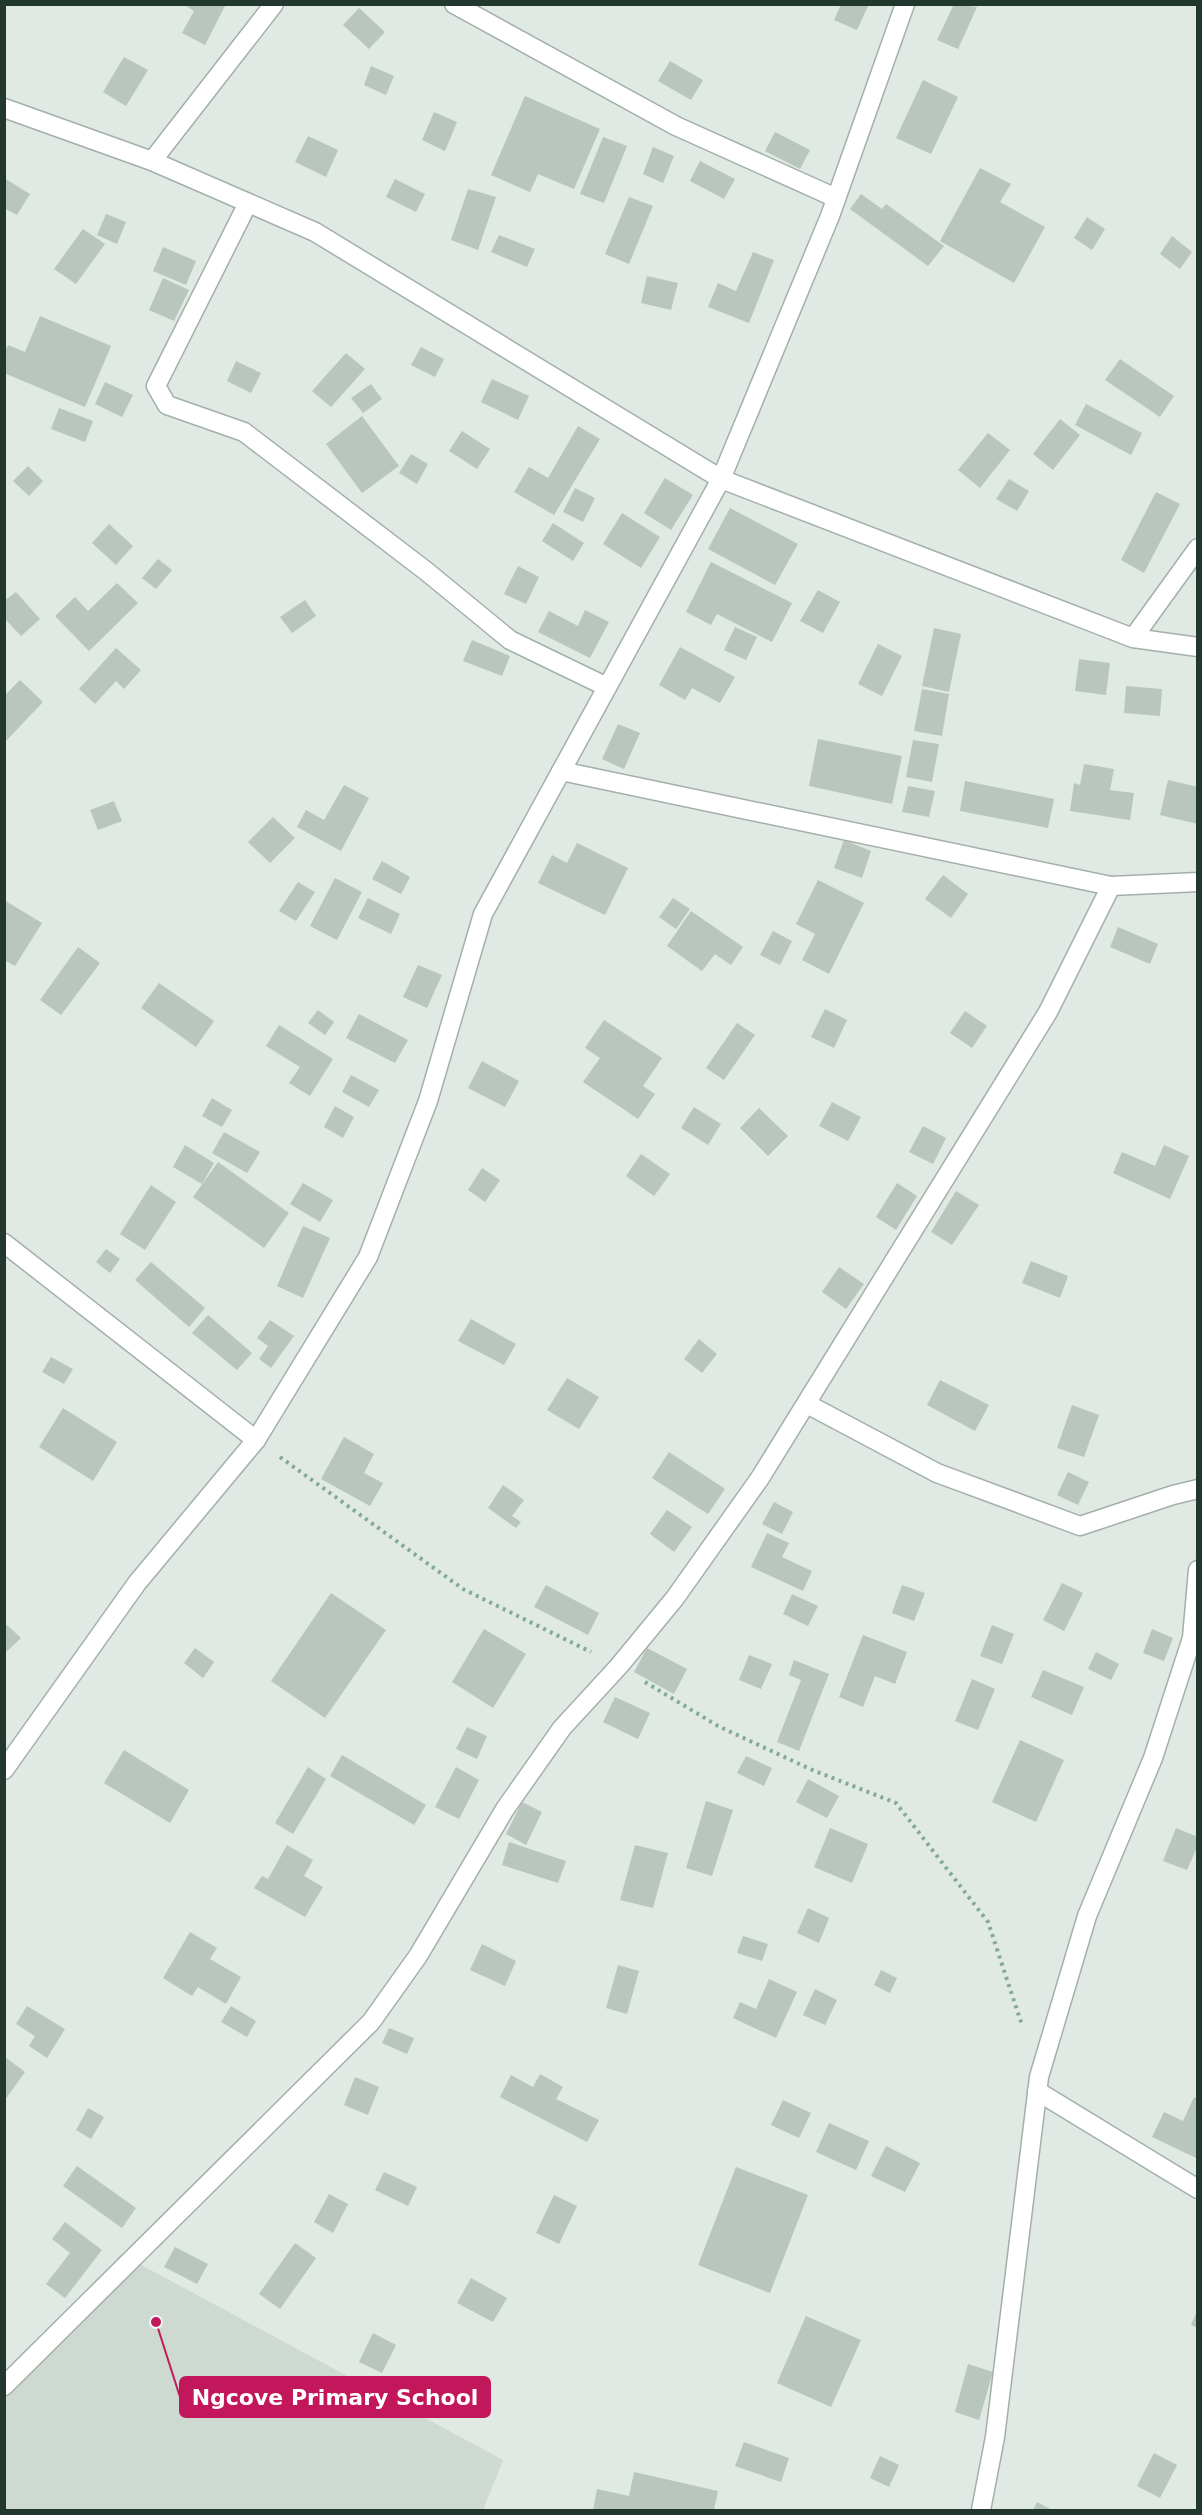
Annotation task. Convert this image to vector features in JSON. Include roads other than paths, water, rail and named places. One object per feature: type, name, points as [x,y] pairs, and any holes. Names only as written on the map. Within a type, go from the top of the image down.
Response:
[{"type":"street","points":[[152,161],[274,4]]},
{"type":"street","points":[[454,4],[676,126],[836,198]]},
{"type":"street","points":[[5,1767],[137,1583],[256,1440],[368,1257],[428,1101],[483,914],[721,479],[836,198],[905,4]]},
{"type":"street","points":[[4,108],[152,161],[315,232],[721,479],[1133,638],[1197,647]]},
{"type":"street","points":[[248,203],[156,387],[166,405],[244,432],[426,571],[510,640],[607,687]]},
{"type":"street","points":[[1133,638],[1197,548]]},
{"type":"street","points":[[561,771],[1111,885],[1197,882]]},
{"type":"street","points":[[4,2386],[371,2022],[418,1956],[505,1809],[562,1728],[619,1666],[675,1598],[759,1478],[1048,1012],[1111,885]]},
{"type":"street","points":[[4,1243],[256,1440]]},
{"type":"street","points":[[807,1404],[937,1473],[1080,1526],[1173,1494],[1197,1489]]},
{"type":"street","points":[[981,2511],[995,2437],[1038,2084],[1087,1916],[1153,1758],[1192,1638],[1197,1570]]},
{"type":"street","points":[[1038,2084],[1197,2189]]},
{"type":"place","name":"Ngcove Primary School","points":[[156,2322]]}]
